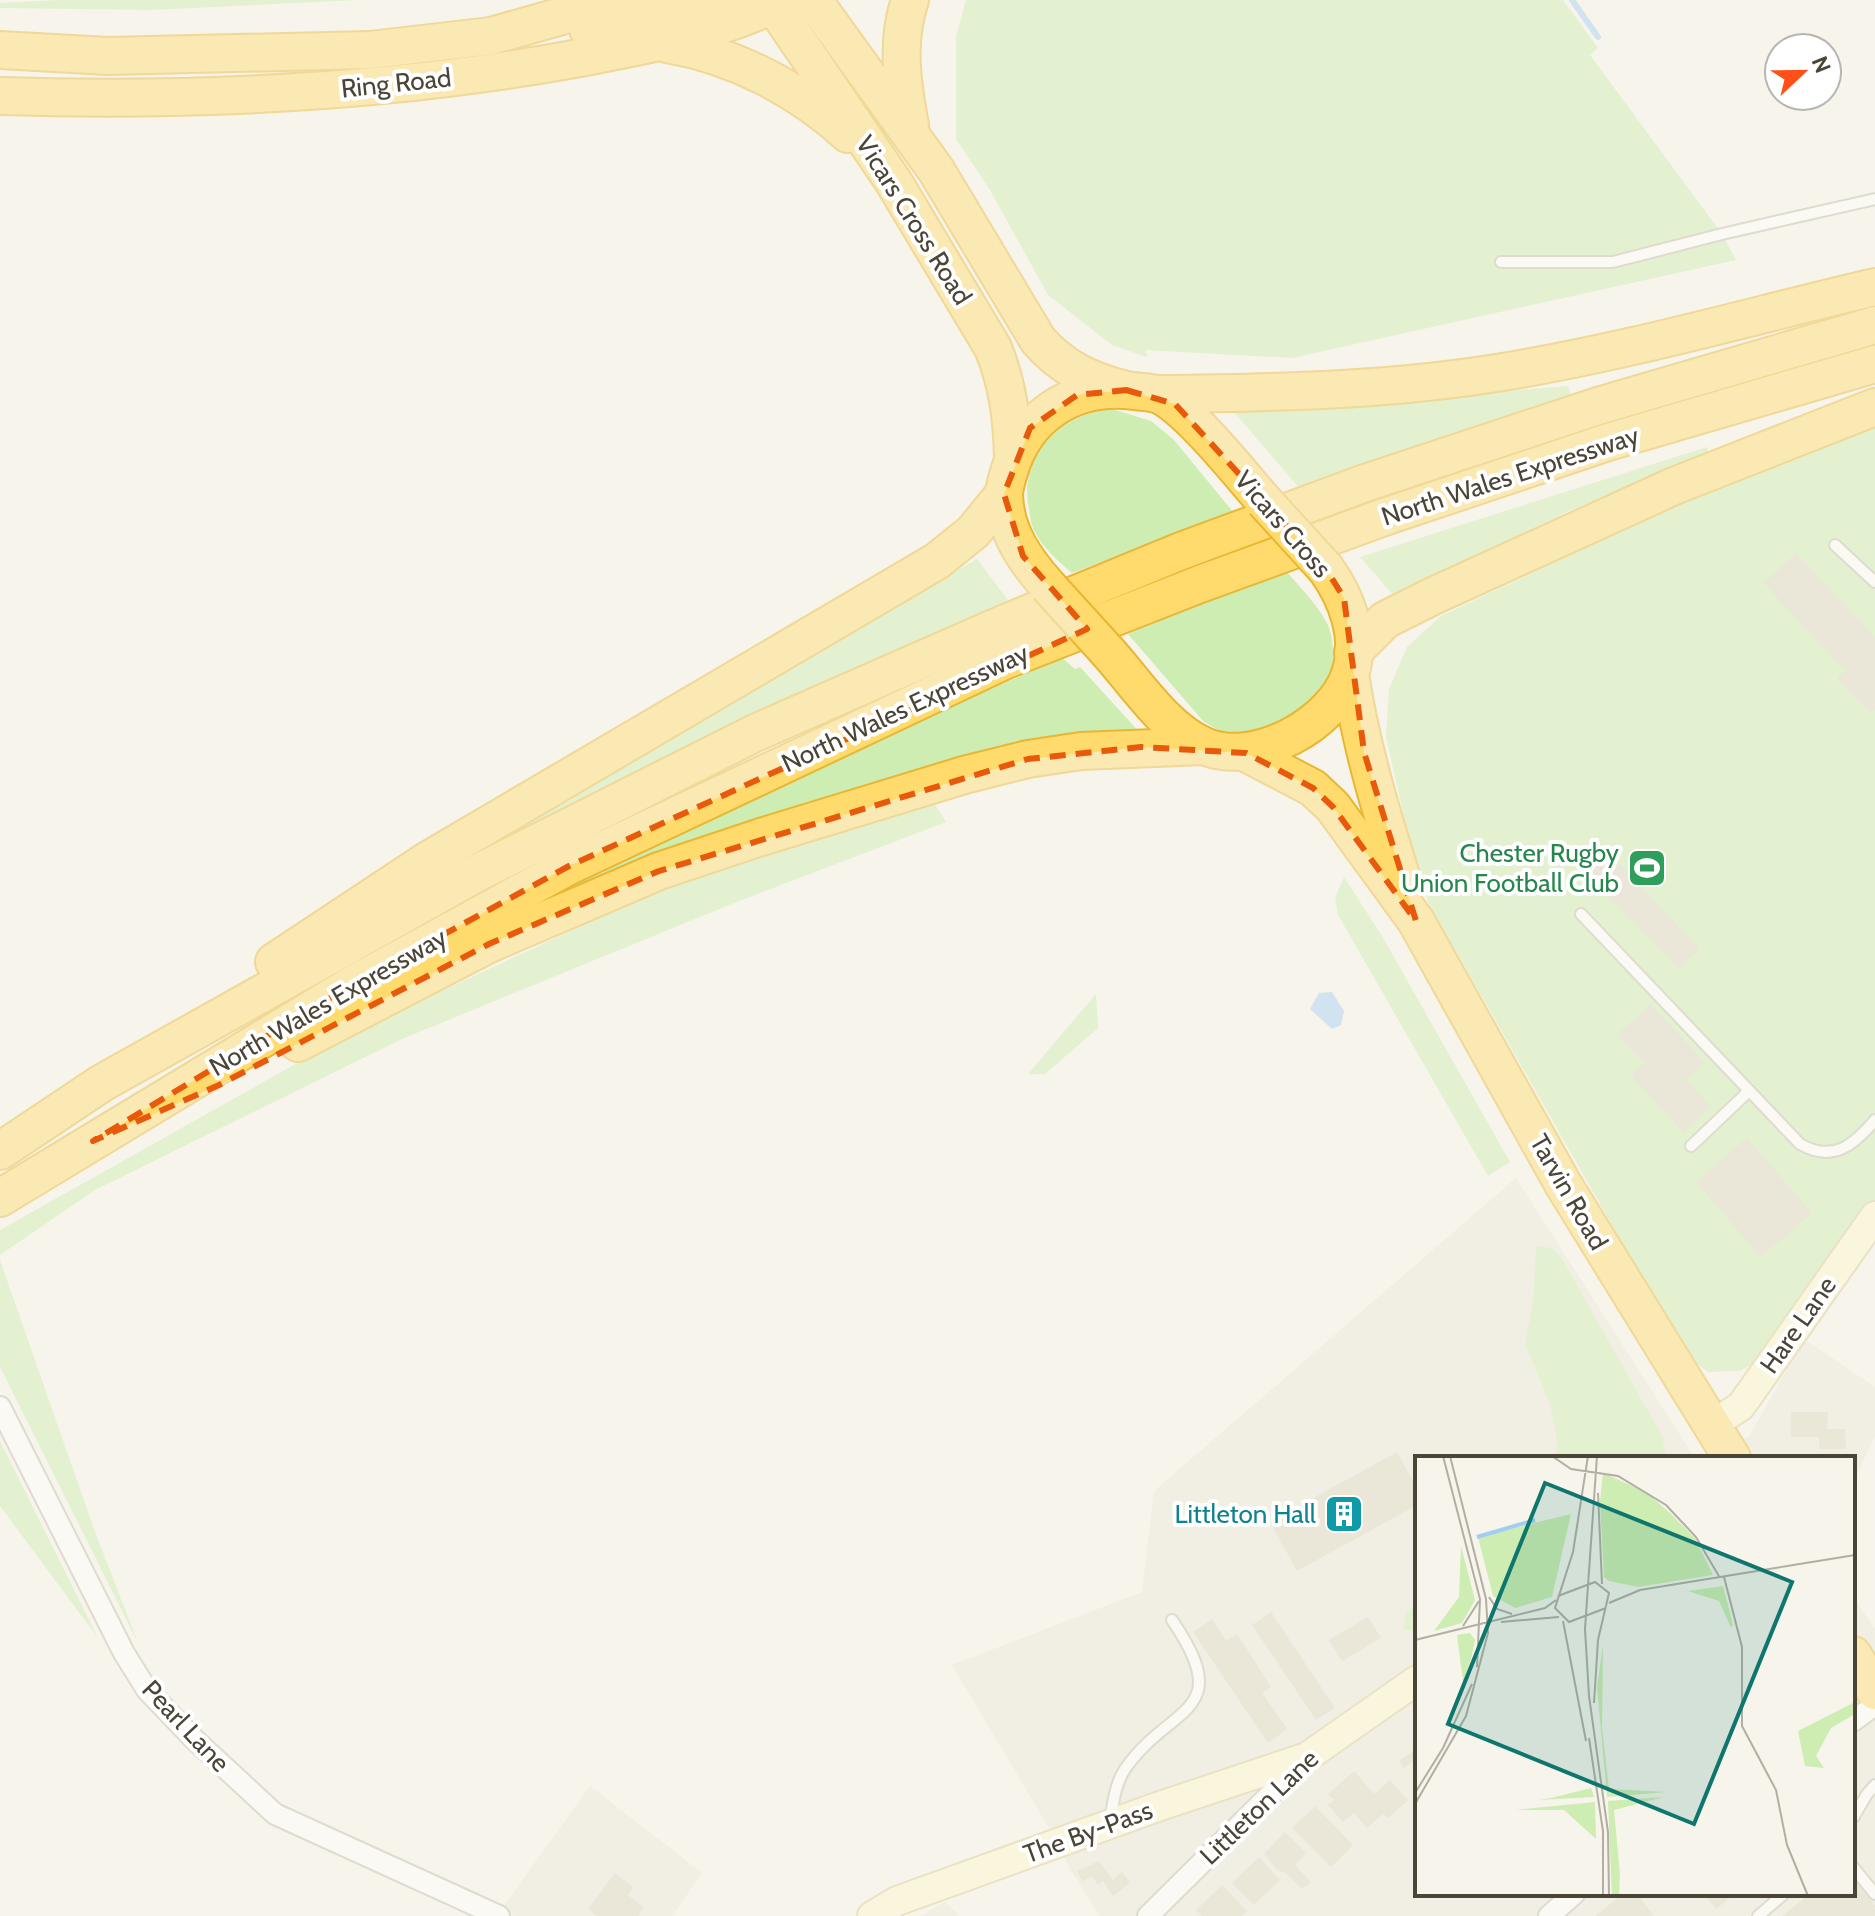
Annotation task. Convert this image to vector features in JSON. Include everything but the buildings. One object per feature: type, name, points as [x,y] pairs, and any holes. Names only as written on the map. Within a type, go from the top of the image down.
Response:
[{"type":"highway","name":"Ring Road","points":[[0,50],[108,56],[370,50],[491,36],[618,0]]},
{"type":"highway","points":[[491,36],[597,28],[719,0]]},
{"type":"highway","name":"Vicars Cross Road","points":[[813,0],[911,133],[1038,340],[1051,355],[1078,374],[1141,392]]},
{"type":"highway","points":[[910,0],[902,31],[901,65],[911,133]]},
{"type":"highway","name":"Ring Road","points":[[0,96],[107,99],[200,97],[362,87],[538,66],[718,27],[775,2]]},
{"type":"highway","name":"Vicars Cross Road","points":[[775,2],[893,181],[993,348],[1005,377],[1012,410],[1013,458]]},
{"type":"highway","points":[[660,42],[695,48],[786,88],[838,125],[893,181]]},
{"type":"highway","points":[[102,1083],[227,994],[428,860],[937,561],[973,532],[1004,494],[1013,458],[1030,428],[1062,402],[1098,390],[1329,391],[1491,374],[1573,359],[1875,287]]},
{"type":"highway","name":"North Wales Expressway","points":[[0,1151],[102,1083],[477,873],[755,733],[1003,624],[1181,551],[1365,483],[1598,406],[1875,325]]},
{"type":"highway","name":"North Wales Expressway","points":[[0,1198],[355,983],[569,866],[1006,660],[1200,584],[1387,516],[1608,442],[1875,364]]},
{"type":"highway","name":"Vicars Cross","points":[[1141,392],[1175,404],[1326,569],[1344,598],[1353,630],[1352,663]]},
{"type":"highway","points":[[93,1141],[219,1085],[489,944],[659,871],[964,775],[1028,759],[1081,751],[1204,746],[1246,753],[1271,746],[1310,724],[1340,692],[1352,663],[1385,620],[1674,486],[1875,407]]},
{"type":"highway","points":[[1004,494],[1013,537],[1023,556],[1163,714],[1204,746]]},
{"type":"highway","points":[[1352,663],[1356,712],[1373,787],[1416,921]]},
{"type":"highway","points":[[1246,753],[1313,788],[1333,807],[1352,829],[1416,921]]},
{"type":"highway","name":"Tarvin Road","points":[[1416,921],[1563,1184],[1721,1447]]},
{"type":"highway","points":[[1855,1658],[1875,1691]]},
{"type":"street","name":"Hare Lane","points":[[1721,1447],[1741,1406],[1875,1216]]},
{"type":"street","name":"Pearl Lane","points":[[0,1407],[124,1653],[147,1690],[194,1739],[275,1814],[499,1916]]},
{"type":"street","name":"Littleton Lane","points":[[1148,1916],[1307,1757],[1415,1681]]},
{"type":"street","points":[[1855,1720],[1875,1705]]},
{"type":"street","name":"The By-Pass","points":[[872,1916],[897,1901],[1307,1757]]},
{"type":"street","points":[[1549,1916],[1572,1896]]},
{"type":"lane","points":[[1501,262],[1613,262],[1875,199]]},
{"type":"lane","points":[[1835,545],[1875,582]]},
{"type":"lane","points":[[1581,914],[1800,1144],[1816,1153],[1839,1151],[1855,1141],[1875,1120]]},
{"type":"lane","points":[[1691,1146],[1749,1091]]},
{"type":"lane","points":[[1110,1824],[1114,1794],[1124,1770],[1148,1743],[1193,1704],[1200,1686],[1191,1647],[1172,1620]]},
{"type":"lane","points":[[1855,1815],[1875,1785]]},
{"type":"lane","points":[[1855,1869],[1875,1894]]},
{"type":"lane","points":[[1758,1916],[1782,1896]]},
{"type":"highlighted area","points":[[1126,390],[1175,404],[1326,569],[1344,598],[1364,752],[1416,921],[1333,807],[1313,788],[1246,753],[1141,747],[1028,759],[659,871],[489,944],[219,1085],[93,1141],[355,983],[569,866],[1087,629],[1023,556],[1004,494],[1030,428],[1077,395]]},
{"type":"shaded area","points":[[1516,1178],[1693,1456],[1415,1456],[1415,1896],[1855,1896],[1855,1600],[1875,1629],[1875,1916],[1100,1916],[952,1665],[1142,1592],[1154,1491]]},
{"type":"shaded area","points":[[1804,1339],[1875,1387],[1875,1436],[1855,1478],[1855,1456],[1697,1456],[1749,1437]]},
{"type":"shaded area","points":[[590,1786],[702,1873],[672,1916],[515,1916],[503,1907]]},
{"type":"shaded area","points":[[945,1902],[960,1916],[920,1916]]},
{"type":"green space","points":[[59,0],[359,0],[152,10],[0,8],[0,3]]},
{"type":"green space","points":[[966,0],[1563,0],[1598,48],[1590,55],[1722,234],[1736,260],[1292,358],[1145,350],[1147,357],[1112,345],[1048,295],[990,190],[956,139],[956,37]]},
{"type":"green space","points":[[1568,386],[1572,398],[1300,489],[1234,412]]},
{"type":"green space","points":[[1112,409],[1151,421],[1174,440],[1233,512],[1072,573],[1047,549],[1034,529],[1027,490],[1030,472],[1037,455],[1061,428],[1094,412]]},
{"type":"green space","name":"Chester Rugby Union Football Club","points":[[1875,424],[1875,1202],[1762,1360],[1739,1371],[1708,1372],[1686,1355],[1428,902],[1408,834],[1386,737],[1389,689],[1407,647],[1441,616],[1722,484]]},
{"type":"green space","points":[[1707,447],[1709,453],[1567,512],[1394,596],[1360,557]]},
{"type":"green space","points":[[977,559],[1008,600],[785,700],[445,876],[439,866]]},
{"type":"green space","points":[[1284,569],[1311,600],[1328,626],[1333,650],[1331,672],[1311,702],[1283,722],[1251,733],[1220,731],[1204,722],[1128,634]]},
{"type":"green space","points":[[1062,658],[1075,669],[1080,667],[1142,735],[957,758],[740,828],[455,952],[553,889],[818,764]]},
{"type":"green space","points":[[934,803],[946,822],[734,903],[402,1039],[95,1190],[0,1255],[0,1230],[347,1035],[650,894],[827,834]]},
{"type":"green space","points":[[1344,877],[1382,936],[1510,1162],[1488,1176],[1338,915],[1335,898]]},
{"type":"green space","points":[[1096,994],[1098,1028],[1045,1074],[1028,1074]]},
{"type":"green space","points":[[1536,1246],[1551,1248],[1561,1257],[1662,1436],[1666,1456],[1556,1456],[1557,1438],[1550,1404],[1525,1343],[1533,1303]]},
{"type":"green space","points":[[0,1260],[95,1532],[139,1645],[0,1367]]},
{"type":"green space","points":[[0,1441],[98,1638],[0,1506]]},
{"type":"green space","points":[[1415,1605],[1415,1632],[1404,1629],[1405,1615]]},
{"type":"water","points":[[1332,992],[1344,1011],[1341,1025],[1332,1029],[1310,1009],[1319,993]]},
{"type":"waterway","points":[[1572,0],[1598,37]]},
{"type":"place","name":"Chester Rugby Union Football Club","points":[[1647,868]]},
{"type":"place","name":"Littleton Hall","points":[[1344,1514]]}]
